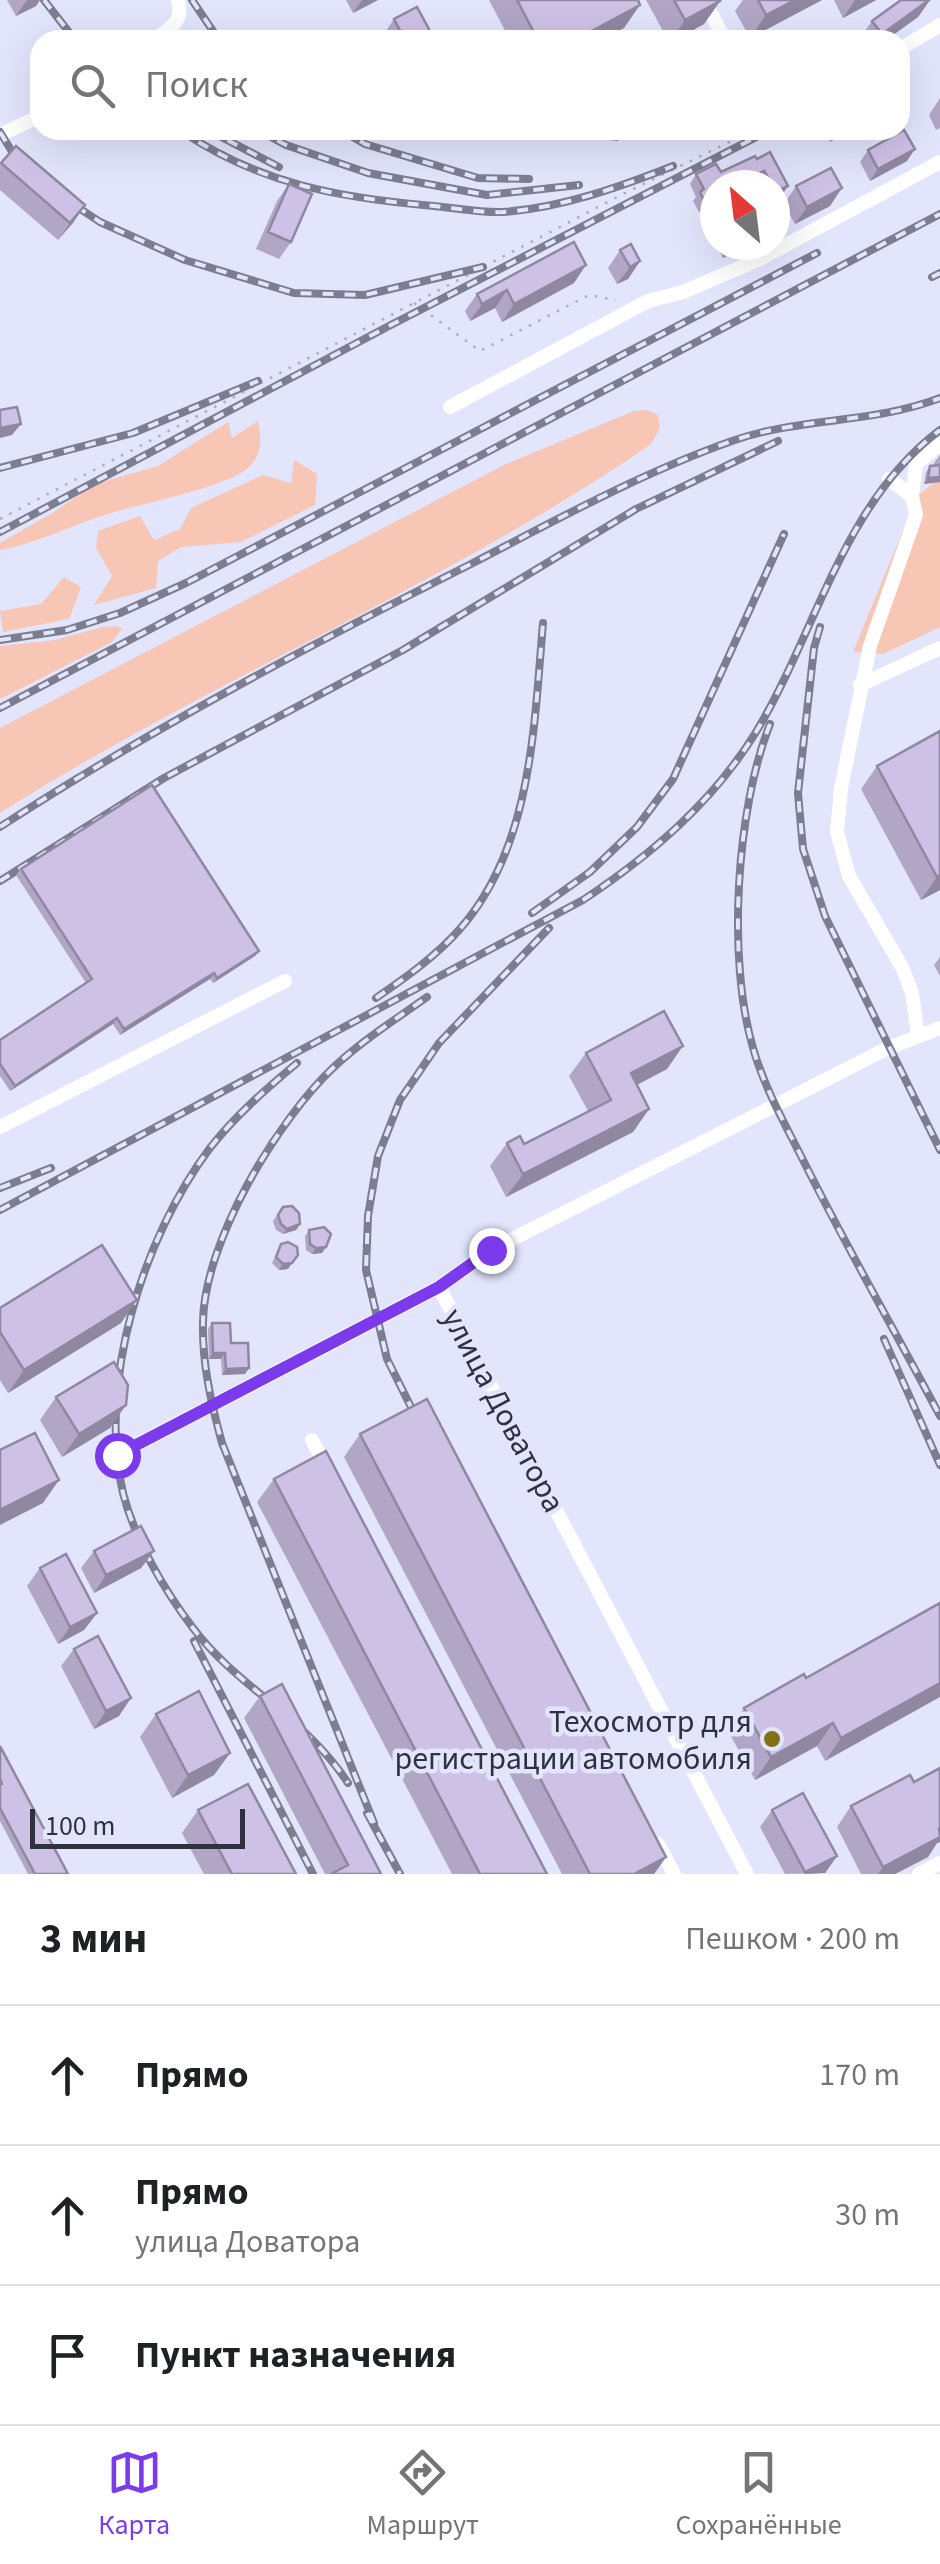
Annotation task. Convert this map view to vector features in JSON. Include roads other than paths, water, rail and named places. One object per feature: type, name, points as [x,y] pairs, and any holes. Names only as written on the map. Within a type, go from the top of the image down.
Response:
[{"type":"street","points":[[168,30],[176,24],[181,12],[178,0]]},
{"type":"street","points":[[704,0],[720,30]]},
{"type":"street","points":[[910,43],[940,25]]},
{"type":"street","points":[[0,135],[30,121]]},
{"type":"street","points":[[450,406],[648,301],[684,292],[760,259],[940,162]]},
{"type":"street","points":[[918,1036],[912,993],[902,967],[849,876],[837,832],[860,685],[870,646],[914,527],[916,464],[940,444]]},
{"type":"street","points":[[888,479],[912,496]]},
{"type":"street","points":[[860,685],[940,648]]},
{"type":"street","points":[[0,1128],[285,981]]},
{"type":"street","name":"улица Доватора","points":[[747,1874],[439,1287],[491,1250],[888,1048],[940,1028]]},
{"type":"street","points":[[117,1455],[439,1287]]},
{"type":"street","points":[[312,1440],[340,1492]]},
{"type":"street","points":[[652,1832],[674,1874]]},
{"type":"street","points":[[919,1874],[940,1863]]},
{"type":"railway","points":[[44,0],[67,30]]},
{"type":"railway","points":[[192,0],[212,30]]},
{"type":"railway","points":[[0,132],[11,150],[33,170]]},
{"type":"railway","points":[[197,140],[270,176],[333,193],[486,212],[525,210],[568,201],[673,166]]},
{"type":"railway","points":[[227,140],[279,167]]},
{"type":"railway","points":[[277,140],[368,173],[487,195],[579,185]]},
{"type":"railway","points":[[358,140],[478,178],[529,179]]},
{"type":"railway","points":[[0,532],[751,140]]},
{"type":"railway","points":[[58,194],[100,222],[185,260],[294,293],[365,295],[483,267]]},
{"type":"railway","points":[[0,708],[940,214]]},
{"type":"railway","points":[[0,640],[67,630],[120,613],[186,583],[817,253]]},
{"type":"railway","points":[[932,277],[940,273]]},
{"type":"railway","points":[[0,468],[133,433],[258,381]]},
{"type":"railway","points":[[0,827],[232,689],[632,482],[757,433],[889,412],[940,398]]},
{"type":"railway","points":[[0,1210],[583,900],[656,846],[700,804],[739,757],[777,693],[855,531],[906,460],[940,430]]},
{"type":"railway","points":[[0,881],[164,778],[403,650],[636,509],[778,441]]},
{"type":"railway","points":[[532,913],[590,872],[637,827],[673,779],[784,534]]},
{"type":"railway","points":[[376,998],[430,958],[459,930],[483,898],[502,862],[525,785],[543,623]]},
{"type":"railway","points":[[820,627],[814,648],[798,793],[803,849],[825,916],[940,1150]]},
{"type":"railway","points":[[770,724],[749,798],[739,885],[740,972],[753,1048],[789,1133],[940,1416]]},
{"type":"railway","points":[[423,1431],[387,1359],[366,1270],[368,1216],[378,1156],[400,1100],[439,1043],[549,928]]},
{"type":"railway","points":[[374,1823],[222,1443],[208,1383],[203,1322],[207,1290],[230,1220],[290,1118],[346,1056],[427,997]]},
{"type":"railway","points":[[297,1063],[251,1103],[210,1148],[164,1224],[146,1267],[121,1359],[117,1450],[123,1493],[135,1529],[182,1613],[230,1668],[312,1739],[348,1783]]},
{"type":"railway","points":[[0,1188],[51,1168]]},
{"type":"railway","points":[[884,1339],[940,1465]]},
{"type":"railway","points":[[194,1641],[313,1874]]},
{"type":"railway","points":[[367,1813],[400,1874]]},
{"type":"place","name":"Техосмотр для регистрации автомобиля","points":[[772,1739]]}]
